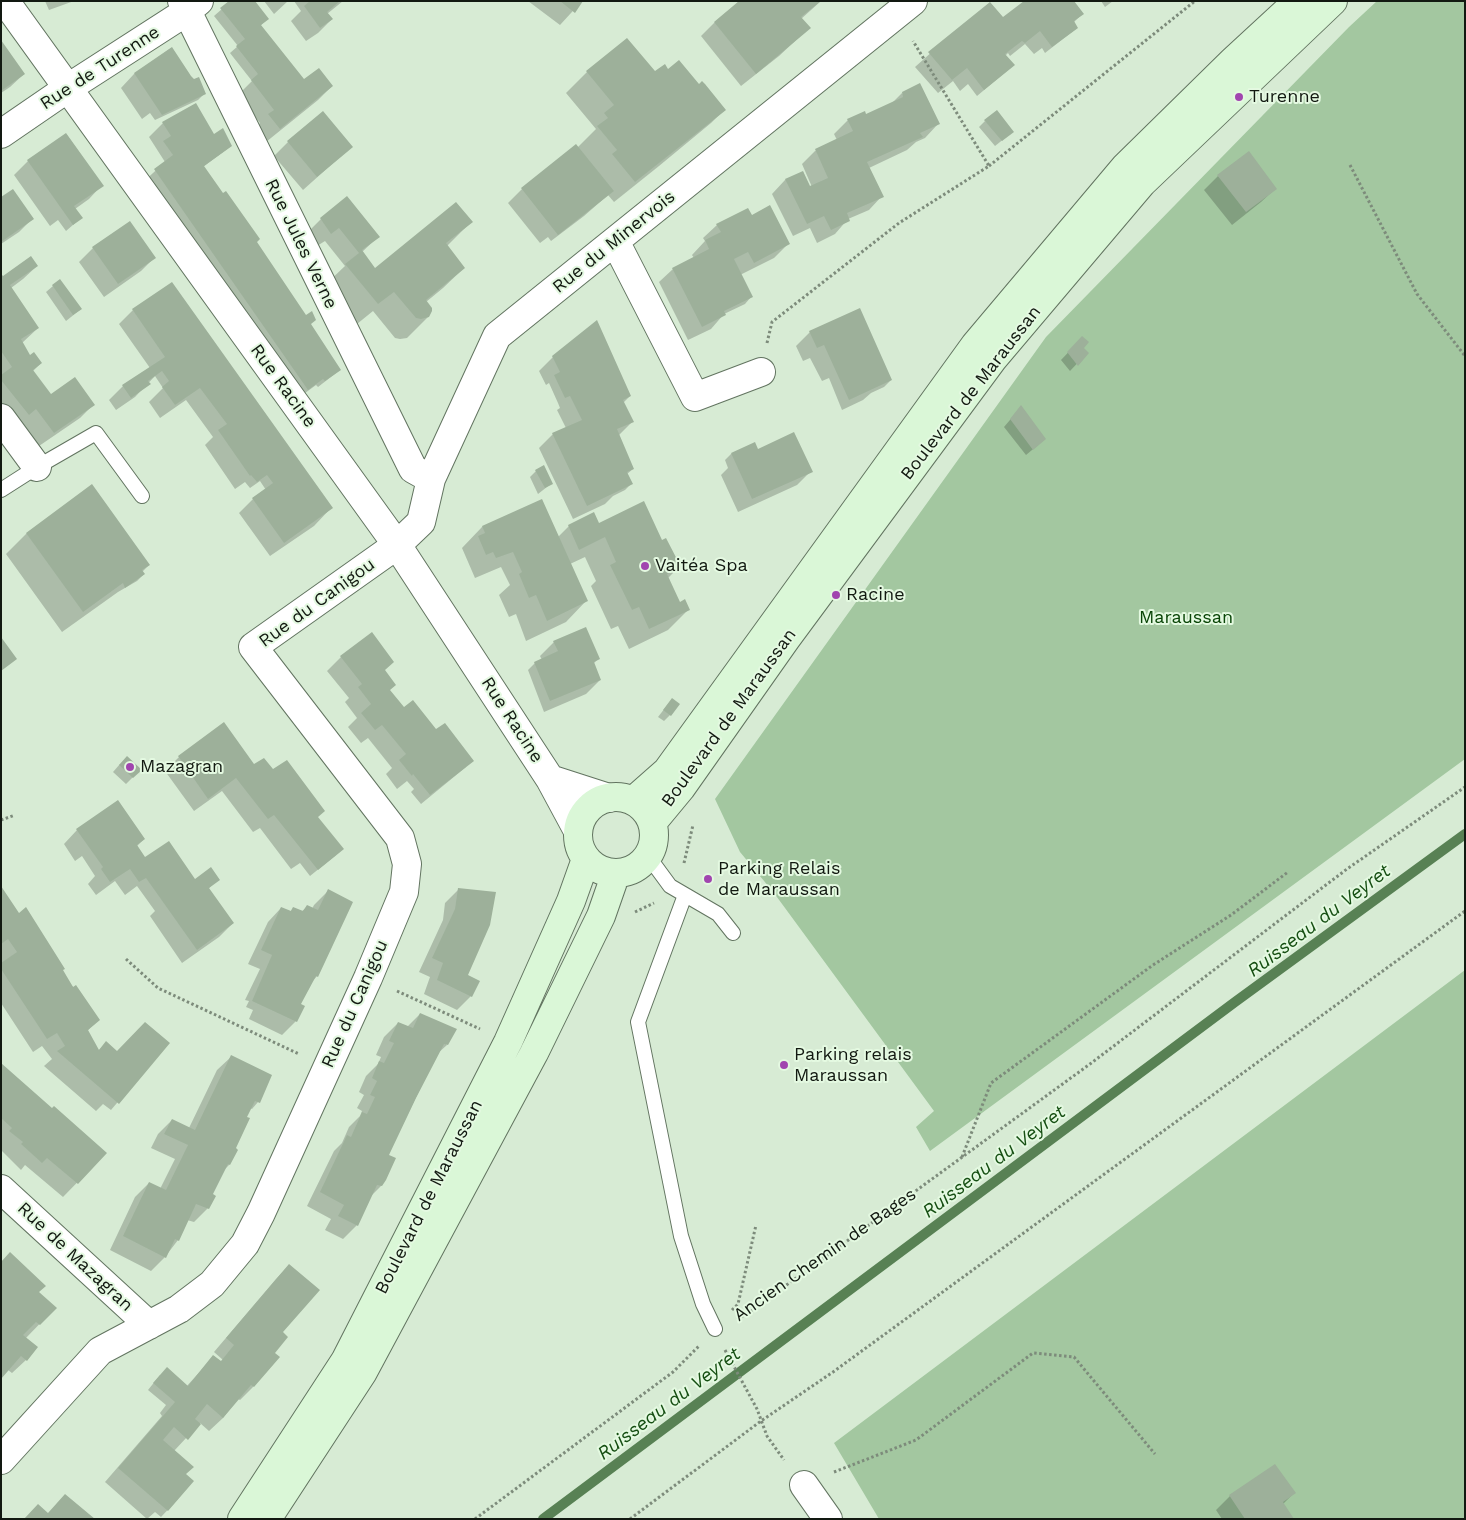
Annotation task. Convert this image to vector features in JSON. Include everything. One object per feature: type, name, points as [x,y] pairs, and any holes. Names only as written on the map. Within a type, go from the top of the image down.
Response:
[{"type":"main road","name":"Boulevard de Maraussan","points":[[621,799],[667,771],[975,345],[1125,167],[1234,60],[1298,1]]},
{"type":"main road","name":"Boulevard de Maraussan","points":[[652,823],[681,788],[786,639],[993,359],[1142,183],[1333,1]]},
{"type":"main road","points":[[621,799],[641,806],[652,823],[654,834],[653,846],[648,856],[629,871],[605,872],[594,867],[586,859],[580,846],[578,831],[582,819],[588,809],[598,802],[621,799]]},
{"type":"main road","name":"Boulevard de Maraussan","points":[[242,1519],[345,1362],[508,1042],[571,901],[586,859]]},
{"type":"main road","name":"Boulevard de Maraussan","points":[[267,1519],[363,1372],[534,1053],[601,916],[616,873]]},
{"type":"street","name":"Rue Racine","points":[[5,1],[397,545],[550,779],[578,831]]},
{"type":"street","name":"Rue de Turenne","points":[[1,134],[189,5]]},
{"type":"street","name":"Rue Jules Verne","points":[[189,5],[412,469],[431,479]]},
{"type":"street","name":"Rue du Minervois","points":[[397,545],[421,522],[431,479],[497,336],[905,8]]},
{"type":"street","points":[[615,242],[695,397],[761,372]]},
{"type":"street","points":[[1,418],[37,467]]},
{"type":"street","name":"Rue du Canigou","points":[[1,1460],[100,1351],[179,1309],[212,1284],[244,1244],[262,1213],[326,1067],[368,978],[404,892],[407,864],[400,838],[253,647],[397,545]]},
{"type":"street","name":"Rue Racine","points":[[550,779],[621,799]]},
{"type":"street","name":"Rue de Mazagran","points":[[1,1189],[149,1325]]},
{"type":"street","points":[[804,1485],[828,1519]]},
{"type":"lane","points":[[1,490],[96,433],[142,496]]},
{"type":"lane","points":[[648,856],[670,886],[718,914],[733,933]]},
{"type":"lane","points":[[685,894],[638,1022],[681,1236],[703,1304],[715,1329]]},
{"type":"path","points":[[761,372],[772,322],[899,223],[989,166],[1195,1]]},
{"type":"path","points":[[905,8],[989,166]]},
{"type":"path","points":[[1350,165],[1417,294],[1465,356]]},
{"type":"path","name":"Ancien Chemin de Bages","points":[[715,1329],[748,1313],[1090,1064],[1347,869],[1465,787]]},
{"type":"path","points":[[1,820],[15,815]]},
{"type":"path","points":[[962,1158],[991,1083],[1153,965],[1230,915],[1288,872]]},
{"type":"path","points":[[630,1519],[761,1421],[833,1372],[1465,911]]},
{"type":"path","points":[[126,959],[158,988],[326,1067]]},
{"type":"path","points":[[368,978],[508,1042]]},
{"type":"path","points":[[475,1519],[673,1372],[715,1329],[738,1304],[756,1225]]},
{"type":"path","points":[[724,1347],[756,1408],[767,1436],[783,1459]]},
{"type":"path","points":[[804,1485],[916,1440],[1034,1354],[1074,1357],[1154,1454]]},
{"type":"green space","name":"Maraussan","points":[[1377,1],[1465,1],[1465,759],[930,1151],[916,1127],[934,1111],[774,893],[740,852],[715,799],[1046,337],[1349,27]]},
{"type":"green space","points":[[1465,970],[1465,1519],[879,1519],[834,1443]]},
{"type":"building","points":[[229,1],[255,1],[269,19],[261,25],[304,79],[319,68],[333,86],[280,129],[268,114],[274,110],[251,80],[258,74],[236,46],[245,39],[220,8]]},
{"type":"building","points":[[310,1],[340,1],[327,12],[333,19],[320,28],[304,6]]},
{"type":"building","points":[[560,1],[583,1],[575,13]]},
{"type":"building","points":[[739,1],[821,1],[801,17],[811,28],[756,74],[714,22]]},
{"type":"building","points":[[1024,1],[1074,1],[1084,14],[1074,21],[1078,28],[1052,47],[1040,31],[1025,43],[1022,41],[1005,54],[1015,65],[984,90],[967,68],[952,80],[928,52],[990,2],[1003,17]]},
{"type":"building","points":[[627,38],[655,71],[665,64],[668,69],[679,60],[699,84],[702,81],[705,84],[726,110],[635,182],[612,154],[617,150],[597,126],[608,118],[604,113],[614,105],[586,71]]},
{"type":"building","points":[[1,40],[25,74],[1,91]]},
{"type":"building","points":[[172,47],[191,76],[194,79],[199,77],[206,94],[162,115],[134,73]]},
{"type":"building","points":[[920,83],[940,124],[920,133],[923,137],[867,162],[884,197],[847,213],[850,221],[831,230],[824,216],[807,224],[785,179],[803,171],[810,186],[828,178],[815,149],[853,131],[847,119],[865,111],[866,114],[903,97],[902,92]]},
{"type":"building","points":[[196,103],[214,134],[223,128],[232,146],[204,166],[223,193],[226,191],[260,239],[257,242],[306,315],[312,311],[316,320],[311,324],[341,370],[325,381],[323,379],[308,390],[154,169],[173,155],[163,141],[171,136],[162,122]]},
{"type":"building","points":[[997,110],[1014,132],[1002,141],[984,120]]},
{"type":"building","points":[[323,111],[353,147],[317,177],[287,141]]},
{"type":"building","points":[[66,133],[104,186],[74,206],[83,218],[73,225],[27,160]]},
{"type":"building","points":[[576,144],[614,191],[558,235],[521,188]]},
{"type":"building","points":[[1249,151],[1277,189],[1246,212],[1217,175]]},
{"type":"building","points":[[13,189],[34,219],[1,242],[1,197]]},
{"type":"building","points":[[347,196],[380,237],[362,250],[375,268],[456,202],[473,222],[446,243],[465,268],[426,300],[432,308],[429,317],[416,318],[394,292],[378,304],[345,264],[359,253],[339,228],[331,234],[320,218]]},
{"type":"building","points":[[770,205],[790,244],[754,263],[748,252],[734,259],[753,297],[724,311],[726,315],[702,327],[672,268],[709,249],[705,240],[721,232],[716,224],[748,208],[752,215]]},
{"type":"building","points":[[130,221],[156,258],[118,284],[92,247]]},
{"type":"building","points":[[31,256],[38,266],[10,285],[39,328],[21,339],[30,355],[34,352],[42,363],[33,370],[51,394],[75,377],[95,405],[54,433],[36,409],[29,415],[1,380],[1,375],[12,367],[1,351],[1,274],[3,276]]},
{"type":"building","points":[[60,279],[82,309],[73,315],[52,285]]},
{"type":"building","points":[[172,282],[333,508],[284,543],[252,498],[273,483],[267,475],[257,482],[250,476],[218,430],[227,424],[200,388],[175,405],[162,387],[169,381],[162,371],[148,381],[151,384],[131,398],[122,385],[165,357],[132,309]]},
{"type":"building","points":[[860,308],[892,380],[849,400],[824,345],[817,348],[809,331]]},
{"type":"building","points":[[597,320],[631,396],[623,400],[634,422],[617,429],[634,469],[627,472],[633,484],[587,506],[552,433],[582,420],[570,396],[565,398],[554,375],[560,372],[552,356]]},
{"type":"building","points":[[1082,336],[1089,342],[1084,348],[1089,353],[1078,366],[1067,352]]},
{"type":"building","points":[[1021,405],[1046,439],[1033,450],[1010,419]]},
{"type":"building","points":[[794,432],[813,472],[752,499],[731,453],[755,442],[758,449]]},
{"type":"building","points":[[544,465],[553,484],[545,488],[535,470]]},
{"type":"building","points":[[92,484],[150,565],[142,570],[145,574],[125,588],[123,583],[83,612],[26,533]]},
{"type":"building","points":[[542,499],[588,601],[547,621],[536,595],[529,598],[519,574],[522,572],[513,552],[496,558],[493,552],[486,555],[478,536],[485,533],[482,526]]},
{"type":"building","name":"Vaitéa Spa","points":[[644,501],[662,540],[666,538],[681,567],[667,574],[680,602],[685,599],[690,610],[649,629],[639,607],[632,610],[610,565],[616,562],[605,537],[579,550],[568,525],[594,512],[599,523]]},
{"type":"building","points":[[586,627],[600,659],[594,662],[601,680],[550,701],[534,662],[558,651],[553,641]]},
{"type":"building","points":[[372,632],[394,662],[385,670],[396,685],[390,690],[404,707],[413,700],[436,729],[445,723],[474,761],[430,795],[399,760],[406,754],[382,725],[375,730],[361,713],[371,704],[358,687],[362,684],[340,656]]},
{"type":"building","points":[[1,637],[17,659],[1,671]]},
{"type":"building","points":[[672,698],[680,704],[671,716],[663,710]]},
{"type":"building","points":[[224,722],[254,764],[264,758],[273,769],[287,760],[325,811],[318,817],[344,849],[318,870],[274,815],[268,819],[236,778],[208,799],[178,756]]},
{"type":"building","name":"Mazagran","points":[[127,756],[142,770],[133,778],[119,765]]},
{"type":"building","points":[[118,800],[145,839],[137,845],[145,857],[169,841],[195,879],[211,867],[220,880],[209,888],[234,923],[197,950],[146,878],[139,882],[130,869],[110,882],[101,869],[103,867],[76,829]]},
{"type":"building","points":[[1,886],[19,913],[26,907],[65,969],[63,970],[73,987],[76,985],[100,1020],[88,1030],[99,1050],[106,1041],[117,1051],[145,1022],[170,1043],[119,1104],[57,1051],[65,1046],[57,1033],[47,1039],[1,969],[1,963],[17,952],[8,939],[1,944]]},
{"type":"building","points":[[458,888],[496,892],[490,925],[468,975],[480,981],[472,997],[437,980],[443,963],[432,958],[455,909]]},
{"type":"building","points":[[328,889],[353,902],[318,977],[316,976],[301,1004],[305,1006],[297,1022],[252,1001],[272,955],[261,950],[281,907],[291,911],[293,907],[303,911],[307,905],[318,910]]},
{"type":"building","points":[[420,1013],[457,1029],[448,1045],[444,1044],[416,1098],[389,1155],[396,1158],[382,1186],[377,1185],[358,1226],[338,1216],[344,1205],[320,1192],[347,1135],[351,1137],[362,1112],[367,1114],[375,1097],[370,1095],[377,1081],[372,1078],[379,1061],[384,1063],[394,1043],[389,1041],[398,1022],[413,1028]]},
{"type":"building","points":[[231,1055],[272,1075],[260,1103],[255,1101],[247,1117],[250,1118],[236,1148],[238,1150],[230,1165],[228,1164],[213,1194],[216,1196],[209,1209],[196,1204],[179,1241],[175,1239],[166,1258],[123,1236],[149,1182],[166,1190],[188,1145],[164,1134],[172,1119],[195,1130]]},
{"type":"building","points":[[1,1063],[52,1108],[54,1106],[107,1153],[78,1184],[47,1158],[42,1163],[21,1144],[23,1142],[9,1131],[12,1128],[1,1118]]},
{"type":"building","points":[[10,1252],[46,1286],[39,1292],[57,1308],[40,1325],[36,1322],[23,1335],[38,1347],[27,1361],[21,1356],[1,1379],[1,1262]]},
{"type":"building","points":[[289,1264],[320,1290],[283,1332],[288,1337],[275,1353],[280,1357],[254,1387],[251,1385],[223,1418],[207,1404],[195,1419],[201,1424],[188,1440],[174,1427],[163,1440],[194,1467],[186,1474],[194,1481],[168,1511],[118,1468],[175,1402],[153,1383],[167,1367],[188,1386],[213,1355],[221,1361],[234,1345],[226,1338]]},
{"type":"building","points":[[1275,1464],[1296,1493],[1283,1502],[1294,1519],[1245,1519],[1229,1495]]},
{"type":"building","points":[[65,1494],[95,1519],[24,1519],[38,1504],[48,1513]]},
{"type":"waterway","name":"Ruisseau du Veyret","points":[[543,1519],[1235,1002],[1465,834]]},
{"type":"place","name":"Turenne","points":[[1239,97]]},
{"type":"place","name":"Vaitéa Spa","points":[[645,566]]},
{"type":"place","name":"Racine","points":[[836,595]]},
{"type":"place","name":"Mazagran","points":[[130,767]]},
{"type":"place","name":"Parking Relais de Maraussan","points":[[708,879]]},
{"type":"place","name":"Parking relais Maraussan","points":[[784,1065]]}]
